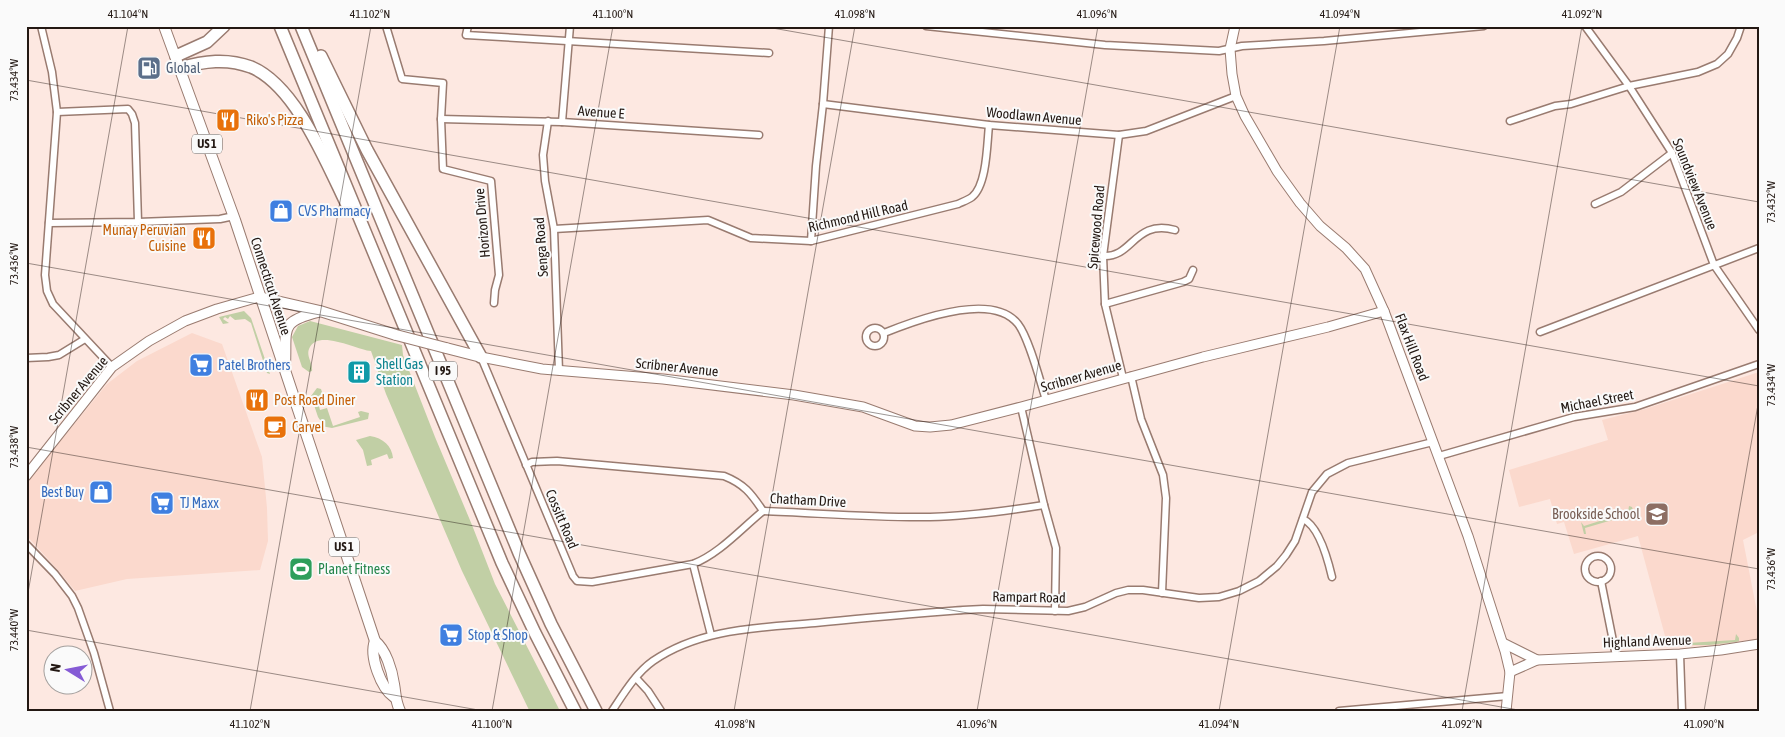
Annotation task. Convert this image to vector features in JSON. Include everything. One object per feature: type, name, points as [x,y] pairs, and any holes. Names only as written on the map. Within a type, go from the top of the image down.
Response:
[{"type":"highway","points":[[178,62],[207,42],[224,26]]},
{"type":"highway","name":"I 95","points":[[280,26],[513,586],[546,656],[575,711]]},
{"type":"highway","name":"I 95","points":[[301,26],[522,561],[563,648],[596,711]]},
{"type":"highway","points":[[307,26],[367,150],[481,357]]},
{"type":"highway","points":[[178,62],[230,62],[252,67],[272,80],[314,136],[391,293]]},
{"type":"main road","name":"Connecticut Avenue","points":[[164,26],[234,216],[375,641],[373,654],[383,686],[394,697],[400,711]]},
{"type":"main road","name":"Scribner Avenue","points":[[259,296],[320,311],[481,357]]},
{"type":"main road","points":[[284,371],[288,327],[297,318],[320,311]]},
{"type":"street","points":[[41,26],[52,72],[57,112],[45,275],[47,291],[57,309],[112,367]]},
{"type":"street","points":[[386,26],[402,79],[443,83],[441,119]]},
{"type":"street","points":[[468,26],[466,35],[769,53]]},
{"type":"street","points":[[562,122],[570,26]]},
{"type":"street","points":[[812,241],[816,166],[829,26]]},
{"type":"street","points":[[926,26],[1105,45],[1219,52],[1242,46],[1324,41],[1484,26]]},
{"type":"street","name":"Flax Hill Road","points":[[1235,26],[1230,49],[1232,74],[1236,96],[1245,116],[1289,188],[1320,226],[1346,248],[1365,269],[1384,311],[1478,565],[1503,644],[1510,672],[1506,711]]},
{"type":"street","name":"Soundview Avenue","points":[[1585,26],[1629,86],[1672,153],[1714,265],[1759,330]]},
{"type":"street","points":[[1510,121],[1555,106],[1571,104],[1629,86],[1698,72],[1717,64],[1728,54],[1741,26]]},
{"type":"street","name":"Woodlawn Avenue","points":[[823,104],[989,125],[1119,135],[1146,131],[1236,96]]},
{"type":"street","points":[[57,112],[128,109],[132,114],[136,123],[138,222]]},
{"type":"street","name":"Avenue E","points":[[441,119],[548,121],[758,135]]},
{"type":"street","name":"Horizon Drive","points":[[441,119],[443,169],[491,181],[499,274],[494,303]]},
{"type":"street","name":"Senga Road","points":[[548,121],[543,155],[545,180],[554,229],[559,371]]},
{"type":"street","name":"Richmond Hill Road","points":[[554,229],[708,220],[751,238],[812,241],[958,204],[972,197],[980,187],[989,125]]},
{"type":"street","name":"Spicewood Road","points":[[1119,135],[1103,256],[1105,304],[1141,419],[1163,475],[1166,498],[1162,593]]},
{"type":"street","points":[[1594,204],[1621,192],[1672,153]]},
{"type":"street","points":[[49,223],[220,219],[234,216]]},
{"type":"street","points":[[1103,256],[1109,256],[1120,251],[1145,231],[1162,226],[1175,230]]},
{"type":"street","points":[[1540,332],[1759,248]]},
{"type":"street","points":[[1105,304],[1184,282],[1189,279],[1193,270]]},
{"type":"street","name":"Scribner Avenue","points":[[26,476],[112,367],[149,341],[185,321],[259,296]]},
{"type":"street","points":[[884,333],[914,321],[968,309],[991,309],[1007,315],[1018,324],[1024,334],[1046,400]]},
{"type":"street","name":"Scribner Avenue","points":[[481,357],[559,371],[663,379],[794,395],[863,407],[923,427],[951,425],[1127,377],[1320,329],[1384,311]]},
{"type":"street","points":[[26,358],[59,355],[85,339]]},
{"type":"street","name":"Cossitt Road","points":[[481,357],[573,576],[577,581],[592,582],[693,564],[704,560],[763,511]]},
{"type":"street","name":"Michael Street","points":[[1439,456],[1574,417],[1635,407],[1759,364]]},
{"type":"street","points":[[1021,407],[1056,548],[1055,611]]},
{"type":"street","name":"Rampart Road","points":[[612,710],[636,678],[651,662],[686,642],[711,635],[752,629],[963,610],[1077,610],[1116,593],[1128,590],[1190,598],[1210,598],[1229,594],[1250,586],[1268,574],[1286,555],[1295,541],[1316,486],[1335,469],[1358,460],[1433,442]]},
{"type":"street","name":"Chatham Drive","points":[[526,465],[532,462],[557,461],[724,476],[738,482],[750,492],[763,511],[888,517],[932,517],[1044,505]]},
{"type":"street","points":[[1303,519],[1309,522],[1316,534],[1328,560],[1332,577]]},
{"type":"street","points":[[26,544],[55,574],[72,596],[94,653],[110,711]]},
{"type":"street","points":[[1595,556],[1604,557],[1610,563],[1611,568],[1608,576],[1601,581],[1597,582],[1588,578],[1585,570],[1587,561],[1595,556]]},
{"type":"street","points":[[693,564],[711,635]]},
{"type":"street","points":[[1601,581],[1616,656]]},
{"type":"street","name":"Highland Avenue","points":[[1503,644],[1537,660]]},
{"type":"street","name":"Highland Avenue","points":[[1510,672],[1537,660],[1680,654],[1759,644]]},
{"type":"street","points":[[1680,654],[1682,711]]},
{"type":"street","points":[[636,678],[648,691],[661,711]]},
{"type":"street","points":[[1339,711],[1508,696]]},
{"type":"shaded area","points":[[192,333],[222,344],[262,457],[268,541],[260,570],[127,579],[75,591],[26,535],[26,483],[107,384],[137,361]]},
{"type":"shaded area","name":"Brookside School","points":[[1759,372],[1759,532],[1743,540],[1759,622],[1759,639],[1710,646],[1668,647],[1638,536],[1574,554],[1564,522],[1557,524],[1550,499],[1519,507],[1509,470],[1608,440],[1602,420],[1645,409]]},
{"type":"green space","points":[[244,311],[251,318],[270,374],[267,373],[251,323],[245,319],[235,320],[230,316],[228,319],[225,317],[223,319],[229,323],[223,324],[219,317]]},
{"type":"green space","points":[[310,321],[402,345],[403,355],[495,584],[560,711],[529,710],[462,571],[386,394],[371,351],[338,342],[320,340],[313,343],[309,349],[308,355],[312,371],[309,372],[302,367],[292,337],[298,326]]},
{"type":"green space","points":[[317,388],[321,389],[323,395],[317,399],[320,410],[327,408],[333,426],[360,417],[358,412],[361,411],[369,413],[368,419],[332,428],[321,426],[322,423],[311,396]]},
{"type":"green space","points":[[370,436],[386,443],[391,450],[393,458],[389,459],[387,454],[371,460],[372,465],[367,466],[363,450],[356,440]]},
{"type":"green space","points":[[1629,506],[1632,507],[1634,519],[1628,520],[1626,516],[1585,528],[1586,534],[1584,534],[1581,522],[1584,526],[1628,512]]},
{"type":"green space","points":[[1736,634],[1739,641],[1736,642],[1684,645],[1682,642],[1685,637],[1688,643],[1735,640]]},
{"type":"place","name":"Global","points":[[149,68]]},
{"type":"place","name":"Riko's Pizza","points":[[228,120]]},
{"type":"place","name":"CVS Pharmacy","points":[[281,211]]},
{"type":"place","name":"Munay Peruvian Cuisine","points":[[204,238]]},
{"type":"place","name":"Patel Brothers","points":[[201,365]]},
{"type":"place","name":"Shell Gas Station","points":[[359,372]]},
{"type":"place","name":"Post Road Diner","points":[[257,400]]},
{"type":"place","name":"Carvel","points":[[275,427]]},
{"type":"place","name":"Best Buy","points":[[101,492]]},
{"type":"place","name":"TJ Maxx","points":[[162,503]]},
{"type":"place","name":"Brookside School","points":[[1657,514]]},
{"type":"place","name":"Planet Fitness","points":[[301,569]]},
{"type":"place","name":"Stop & Shop","points":[[451,635]]}]
